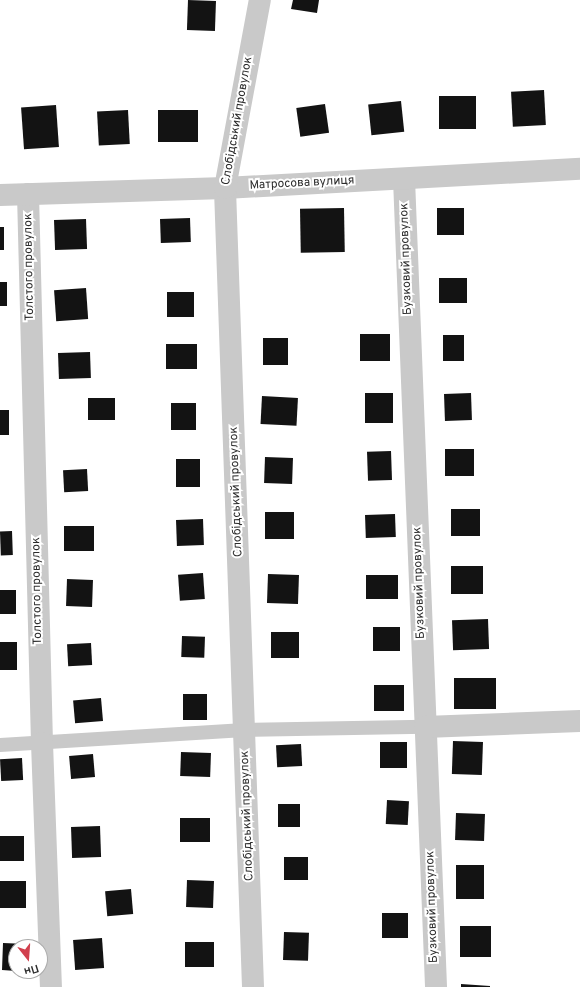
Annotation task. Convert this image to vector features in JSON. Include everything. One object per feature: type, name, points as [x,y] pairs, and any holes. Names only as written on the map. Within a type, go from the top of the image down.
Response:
[{"type":"street","name":"Слобідський провулок","points":[[253,987],[225,188],[260,0]]},
{"type":"street","name":"Матросова вулиця","points":[[0,195],[225,188],[580,169]]},
{"type":"street","name":"Бузковий провулок","points":[[404,179],[436,987]]},
{"type":"street","name":"Толстого провулок","points":[[28,194],[42,743],[51,987]]},
{"type":"street","points":[[425,726],[580,721]]},
{"type":"lane","points":[[0,745],[245,730],[425,726]]},
{"type":"building","points":[[188,0],[216,1],[215,31],[187,30]]},
{"type":"building","points":[[293,0],[319,0],[317,13],[291,9]]},
{"type":"building","points":[[544,90],[546,125],[513,127],[511,92]]},
{"type":"building","points":[[439,96],[476,96],[476,129],[439,129]]},
{"type":"building","points":[[401,101],[404,132],[371,135],[368,104]]},
{"type":"building","points":[[325,104],[329,133],[300,137],[296,108]]},
{"type":"building","points":[[56,105],[59,147],[24,149],[21,107]]},
{"type":"building","points":[[128,110],[130,144],[99,146],[97,112]]},
{"type":"building","points":[[158,110],[198,110],[198,142],[158,142]]},
{"type":"building","points":[[344,208],[345,252],[301,253],[300,209]]},
{"type":"building","points":[[437,208],[464,208],[464,235],[437,235]]},
{"type":"building","points":[[190,218],[191,242],[161,243],[160,219]]},
{"type":"building","points":[[86,219],[87,249],[55,250],[54,220]]},
{"type":"building","points":[[0,227],[4,227],[4,250],[0,250]]},
{"type":"building","points":[[439,278],[467,278],[467,303],[439,303]]},
{"type":"building","points":[[0,282],[7,282],[7,306],[0,306]]},
{"type":"building","points":[[86,288],[88,319],[56,321],[54,290]]},
{"type":"building","points":[[167,292],[194,292],[194,317],[167,317]]},
{"type":"building","points":[[360,334],[390,334],[390,361],[360,361]]},
{"type":"building","points":[[443,335],[464,335],[464,361],[443,361]]},
{"type":"building","points":[[263,338],[288,338],[288,365],[263,365]]},
{"type":"building","points":[[166,344],[197,344],[197,369],[166,369]]},
{"type":"building","points":[[90,352],[91,378],[59,379],[58,353]]},
{"type":"building","points":[[365,393],[393,393],[393,423],[365,423]]},
{"type":"building","points":[[471,393],[472,420],[445,421],[444,394]]},
{"type":"building","points":[[262,396],[298,398],[296,426],[261,424]]},
{"type":"building","points":[[88,398],[115,398],[115,420],[88,420]]},
{"type":"building","points":[[171,403],[196,403],[196,430],[171,430]]},
{"type":"building","points":[[0,410],[9,410],[9,435],[0,435]]},
{"type":"building","points":[[445,449],[474,449],[474,476],[445,476]]},
{"type":"building","points":[[391,451],[392,480],[368,481],[367,452]]},
{"type":"building","points":[[265,457],[293,458],[292,484],[264,483]]},
{"type":"building","points":[[176,459],[200,459],[200,487],[176,487]]},
{"type":"building","points":[[87,469],[88,491],[64,492],[63,470]]},
{"type":"building","points":[[451,509],[480,509],[480,536],[451,536]]},
{"type":"building","points":[[265,512],[294,512],[294,539],[265,539]]},
{"type":"building","points":[[395,514],[396,537],[366,538],[365,515]]},
{"type":"building","points":[[203,519],[204,545],[177,546],[176,520]]},
{"type":"building","points":[[64,526],[94,526],[94,551],[64,551]]},
{"type":"building","points":[[0,531],[12,531],[13,555],[1,555]]},
{"type":"building","points":[[451,566],[483,566],[483,594],[451,594]]},
{"type":"building","points":[[203,573],[205,599],[180,601],[178,575]]},
{"type":"building","points":[[268,574],[299,575],[298,604],[267,603]]},
{"type":"building","points":[[366,575],[398,575],[398,599],[366,599]]},
{"type":"building","points":[[67,579],[93,580],[92,607],[66,606]]},
{"type":"building","points":[[0,590],[16,590],[16,614],[0,614]]},
{"type":"building","points":[[488,619],[489,649],[453,650],[452,620]]},
{"type":"building","points":[[373,627],[400,627],[400,651],[373,651]]},
{"type":"building","points":[[271,632],[299,632],[299,658],[271,658]]},
{"type":"building","points":[[182,636],[205,637],[204,658],[181,657]]},
{"type":"building","points":[[0,642],[17,642],[17,670],[0,670]]},
{"type":"building","points":[[91,643],[92,665],[68,666],[67,644]]},
{"type":"building","points":[[454,678],[496,678],[496,709],[454,709]]},
{"type":"building","points":[[374,685],[404,685],[404,711],[374,711]]},
{"type":"building","points":[[183,694],[207,694],[207,720],[183,720]]},
{"type":"building","points":[[101,698],[103,721],[75,723],[73,700]]},
{"type":"building","points":[[453,741],[483,742],[482,775],[452,774]]},
{"type":"building","points":[[380,742],[407,742],[407,768],[380,768]]},
{"type":"building","points":[[301,744],[302,766],[277,767],[276,745]]},
{"type":"building","points":[[181,752],[211,753],[210,777],[180,776]]},
{"type":"building","points":[[93,754],[95,777],[71,779],[69,756]]},
{"type":"building","points":[[22,758],[23,780],[1,781],[0,759]]},
{"type":"building","points":[[387,800],[409,801],[408,825],[386,824]]},
{"type":"building","points":[[278,804],[300,804],[300,827],[278,827]]},
{"type":"building","points":[[456,813],[485,814],[484,841],[455,840]]},
{"type":"building","points":[[180,818],[210,818],[210,842],[180,842]]},
{"type":"building","points":[[100,826],[101,857],[72,858],[71,827]]},
{"type":"building","points":[[0,836],[24,836],[24,861],[0,861]]},
{"type":"building","points":[[284,857],[308,857],[308,880],[284,880]]},
{"type":"building","points":[[456,865],[484,865],[484,899],[456,899]]},
{"type":"building","points":[[187,880],[214,881],[213,908],[186,907]]},
{"type":"building","points":[[0,881],[26,881],[26,908],[0,908]]},
{"type":"building","points":[[131,889],[133,914],[107,916],[105,891]]},
{"type":"building","points":[[382,913],[408,913],[408,938],[382,938]]},
{"type":"building","points":[[460,926],[491,926],[491,957],[460,957]]},
{"type":"building","points":[[284,932],[309,933],[308,961],[283,960]]},
{"type":"building","points":[[102,938],[104,968],[75,970],[73,940]]},
{"type":"building","points":[[185,942],[214,942],[214,967],[185,967]]},
{"type":"building","points":[[3,943],[8,943],[8,970],[2,970]]},
{"type":"building","points":[[461,984],[490,986],[490,987],[461,987]]}]
